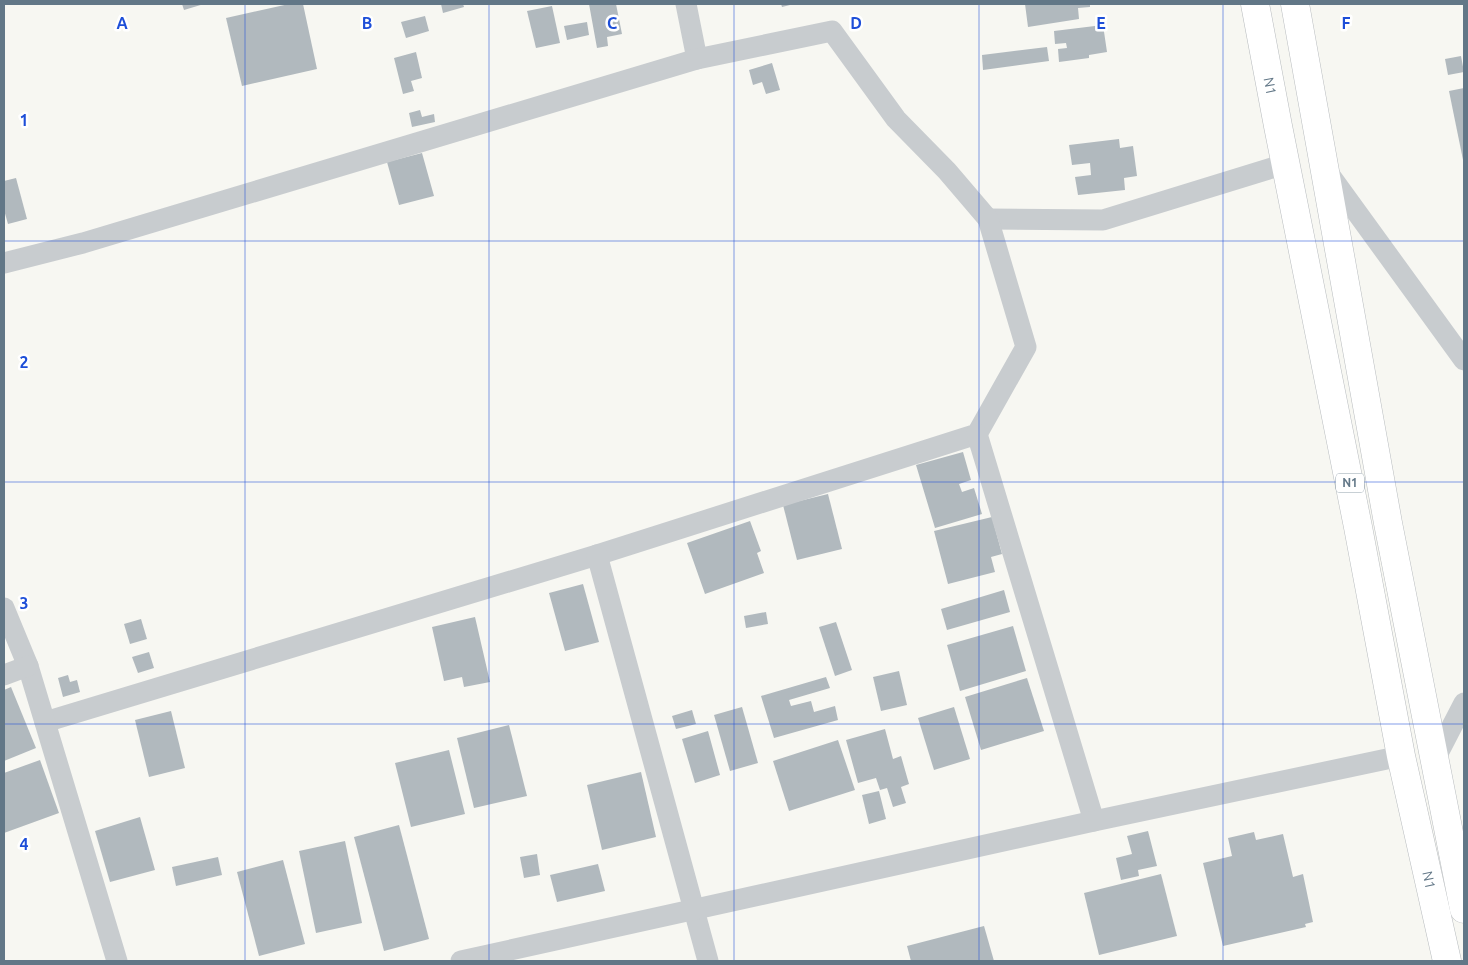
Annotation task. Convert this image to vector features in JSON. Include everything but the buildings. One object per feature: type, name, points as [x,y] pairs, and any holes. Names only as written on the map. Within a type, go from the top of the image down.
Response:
[{"type":"highway","name":"N1","points":[[1255,4],[1401,756],[1447,961]]},
{"type":"highway","name":"N1","points":[[1295,4],[1388,523],[1464,909]]},
{"type":"street","points":[[686,4],[698,59]]},
{"type":"street","points":[[4,263],[83,243],[698,59],[832,30],[896,118],[947,171],[988,219],[1026,347],[976,434],[597,555],[45,722]]},
{"type":"street","points":[[988,219],[1103,220],[1285,164]]},
{"type":"street","points":[[1325,168],[1464,360]]},
{"type":"street","points":[[976,434],[1094,821]]},
{"type":"street","points":[[597,555],[708,961]]},
{"type":"street","points":[[4,608],[28,666],[117,961]]},
{"type":"street","points":[[4,675],[28,666]]},
{"type":"street","points":[[1434,761],[1464,703]]},
{"type":"street","points":[[462,961],[1094,821],[1401,756]]}]
